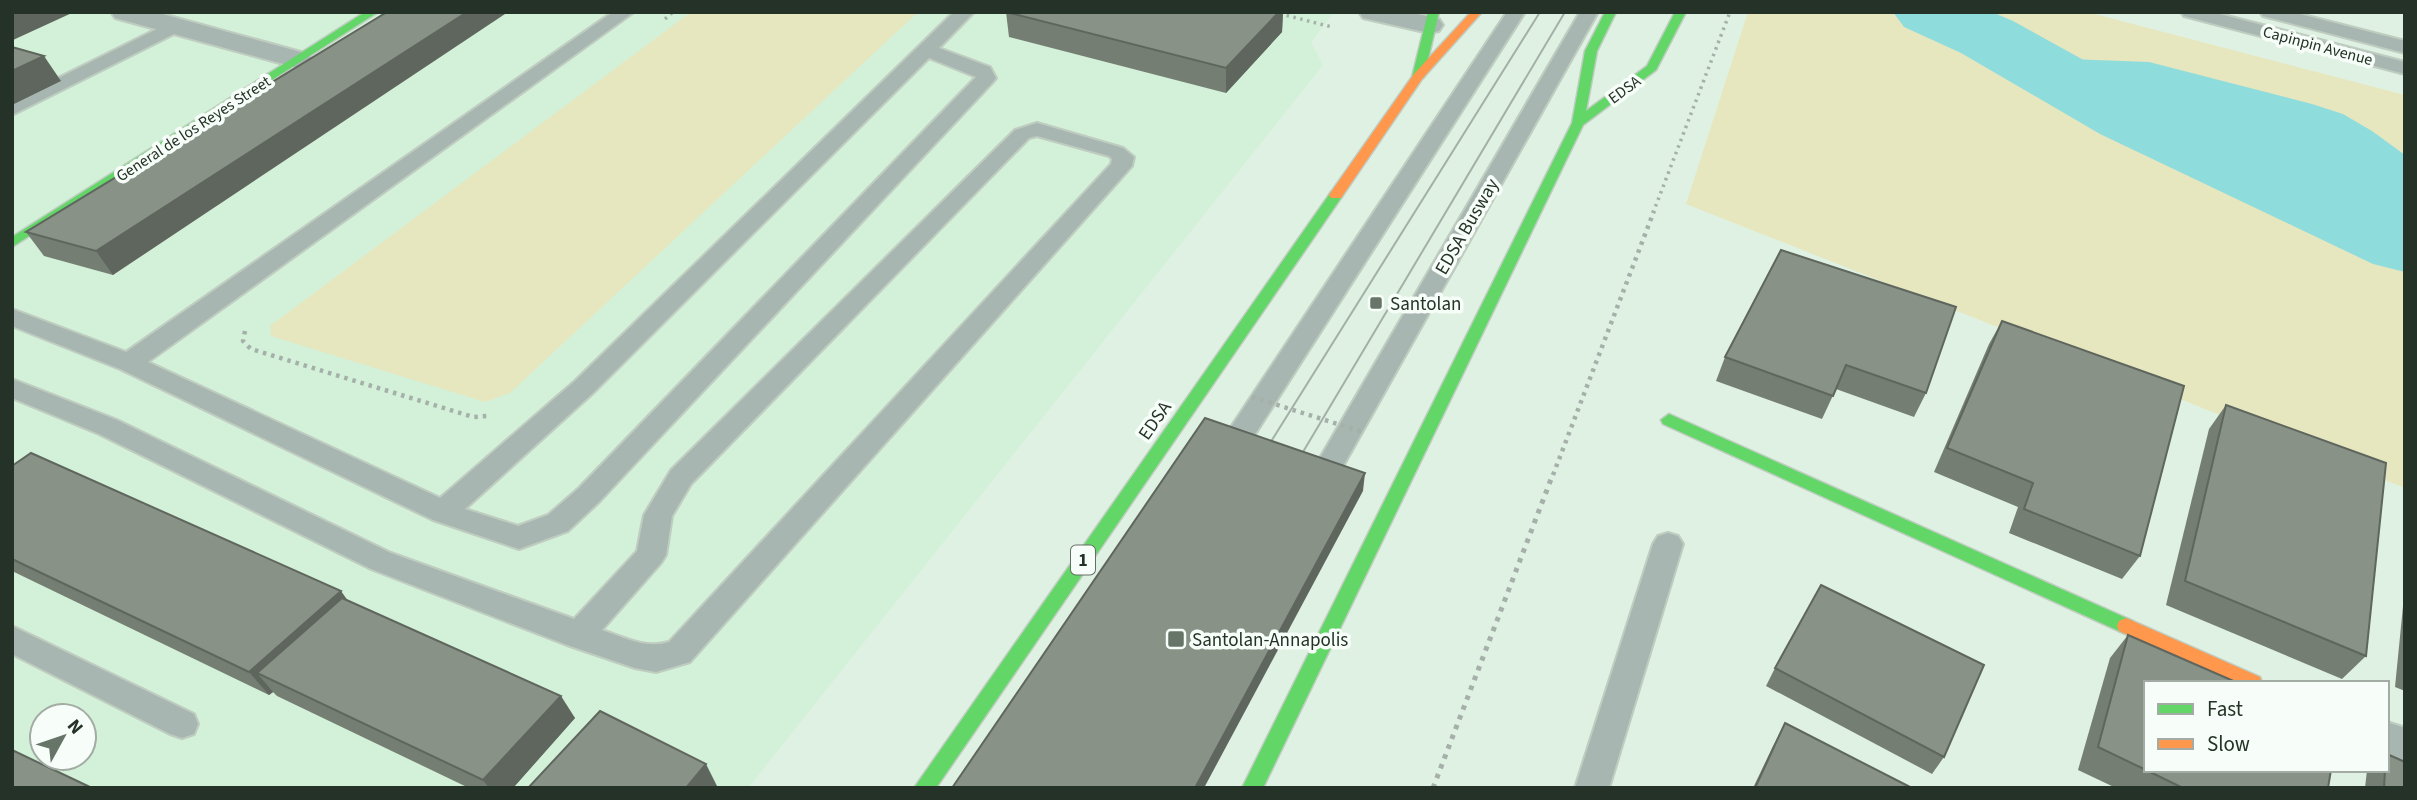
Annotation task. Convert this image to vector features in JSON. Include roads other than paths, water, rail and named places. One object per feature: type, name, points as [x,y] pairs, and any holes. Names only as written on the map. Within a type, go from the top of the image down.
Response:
[{"type":"main road","name":"General de los Reyes Street","points":[[12,243],[373,12]]},
{"type":"main road","name":"EDSA","points":[[924,788],[1418,77],[1477,12]]},
{"type":"main road","name":"EDSA","points":[[1252,788],[1578,123],[1581,48],[1611,12]]},
{"type":"main road","name":"EDSA","points":[[1578,123],[1652,68],[1681,12]]},
{"type":"main road","name":"EDSA","points":[[1418,77],[1431,19]]},
{"type":"main road","points":[[1669,420],[2249,681]]},
{"type":"street","points":[[124,12],[298,60]]},
{"type":"street","points":[[1372,12],[1431,19]]},
{"type":"street","points":[[2389,744],[2405,751]]},
{"type":"lane","points":[[129,363],[625,12]]},
{"type":"lane","points":[[443,512],[584,387],[965,12]]},
{"type":"lane","points":[[1233,446],[1516,12]]},
{"type":"lane","name":"EDSA Busway","points":[[1323,477],[1581,48],[1589,12]]},
{"type":"lane","name":"Capinpin Avenue","points":[[2190,12],[2405,68]]},
{"type":"lane","name":"Capinpin Avenue","points":[[2269,12],[2405,47]]},
{"type":"lane","points":[[12,109],[175,26]]},
{"type":"lane","points":[[12,317],[129,363],[443,512],[519,538],[558,523],[589,495],[986,78],[983,71],[926,51]]},
{"type":"lane","points":[[12,388],[108,427],[380,561],[578,636],[656,659],[678,653],[1121,166],[1123,157],[1116,152],[1037,129],[1023,134],[681,477],[658,515],[651,555],[578,636]]},
{"type":"lane","points":[[1592,788],[1668,544]]},
{"type":"lane","points":[[12,639],[183,724]]},
{"type":"water","points":[[2069,59],[2149,62],[2343,114],[2405,155],[2405,237],[2116,105],[2056,72],[2051,61]]},
{"type":"waterway","points":[[1929,12],[1987,37],[2128,117],[2405,244]]},
{"type":"tram line","points":[[1262,456],[1540,12]]},
{"type":"tram line","points":[[1294,467],[1565,12]]},
{"type":"place","name":"Santolan","points":[[1376,303]]},
{"type":"place","name":"Santolan-Annapolis","points":[[1176,639]]}]
